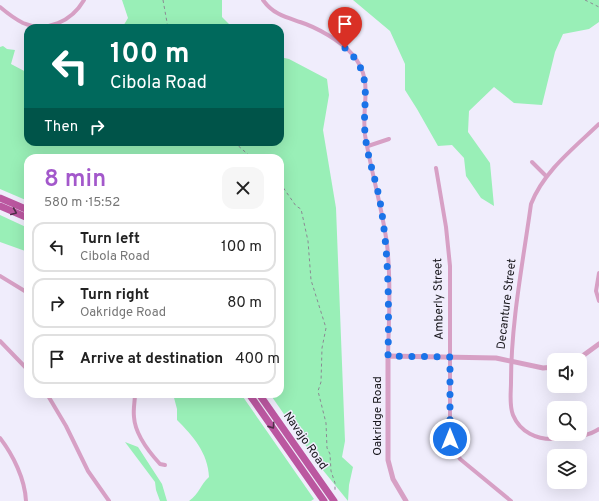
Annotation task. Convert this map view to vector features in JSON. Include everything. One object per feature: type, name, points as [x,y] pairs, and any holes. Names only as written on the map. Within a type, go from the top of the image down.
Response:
[{"type":"main road","points":[[0,198],[24,208]]},
{"type":"main road","points":[[0,206],[24,216]]},
{"type":"main road","name":"Navajo Road","points":[[252,398],[324,501]]},
{"type":"main road","name":"Navajo Road","points":[[262,398],[334,501]]},
{"type":"street","points":[[54,24],[69,18],[84,0]]},
{"type":"street","name":"Oakridge Road","points":[[263,0],[268,8],[282,17],[315,28],[345,48],[360,64],[366,84],[365,133],[381,206],[387,246],[389,287],[388,460],[393,479],[406,501]]},
{"type":"street","points":[[0,7],[25,24]]},
{"type":"street","name":"Decanture Street","points":[[599,124],[546,176],[536,190],[531,204],[511,360],[512,410],[516,420],[526,431],[539,438],[552,439],[584,436],[599,429]]},
{"type":"street","points":[[368,146],[389,139]]},
{"type":"street","points":[[532,162],[546,176]]},
{"type":"street","name":"Amberly Street","points":[[436,168],[446,227],[450,266],[450,439],[460,459],[511,501]]},
{"type":"street","points":[[599,273],[596,291],[599,301]]},
{"type":"street","points":[[0,276],[24,291]]},
{"type":"street","points":[[0,341],[24,366]]},
{"type":"street","points":[[587,353],[599,344]]},
{"type":"street","points":[[388,356],[511,360],[547,368]]},
{"type":"street","points":[[49,398],[66,426],[88,471],[109,501]]},
{"type":"street","points":[[135,398],[134,417],[140,436],[160,464],[165,465]]},
{"type":"street","points":[[0,438],[15,462],[23,482],[26,501]]},
{"type":"path","points":[[163,0],[167,24]]},
{"type":"path","points":[[585,0],[599,8]]},
{"type":"path","points":[[238,146],[248,154]]},
{"type":"path","points":[[284,189],[296,206],[301,209],[308,241],[311,280],[326,328],[322,348],[321,382],[318,391],[326,423],[331,471],[335,482],[335,493]]},
{"type":"green space","points":[[122,0],[222,0],[222,17],[229,24],[124,24],[128,18]]},
{"type":"green space","points":[[353,0],[599,0],[599,22],[589,29],[563,34],[555,52],[542,105],[514,103],[494,87],[469,111],[468,132],[490,163],[494,206],[481,198],[466,176],[464,158],[452,145],[438,146],[405,90],[405,64],[390,31]]},
{"type":"green space","points":[[3,46],[7,49],[15,50],[11,64],[24,71],[24,146],[284,146],[284,58],[289,59],[327,79],[329,95],[323,130],[336,208],[345,441],[342,457],[353,467],[349,485],[348,501],[322,469],[273,398],[284,398],[284,154],[24,154],[24,199],[0,189],[0,47]]},
{"type":"green space","points":[[0,215],[24,226],[24,251],[0,242]]},
{"type":"green space","points":[[174,398],[244,398],[314,499],[311,501],[189,501],[196,495],[209,477],[208,468],[199,446],[189,432],[177,420],[177,409]]},
{"type":"green space","points":[[125,442],[138,447],[162,484],[167,501],[160,501],[155,482]]},
{"type":"route","points":[[345,48],[360,64],[366,84],[365,133],[381,206],[387,246],[389,287],[388,356],[450,357],[450,439]]}]
